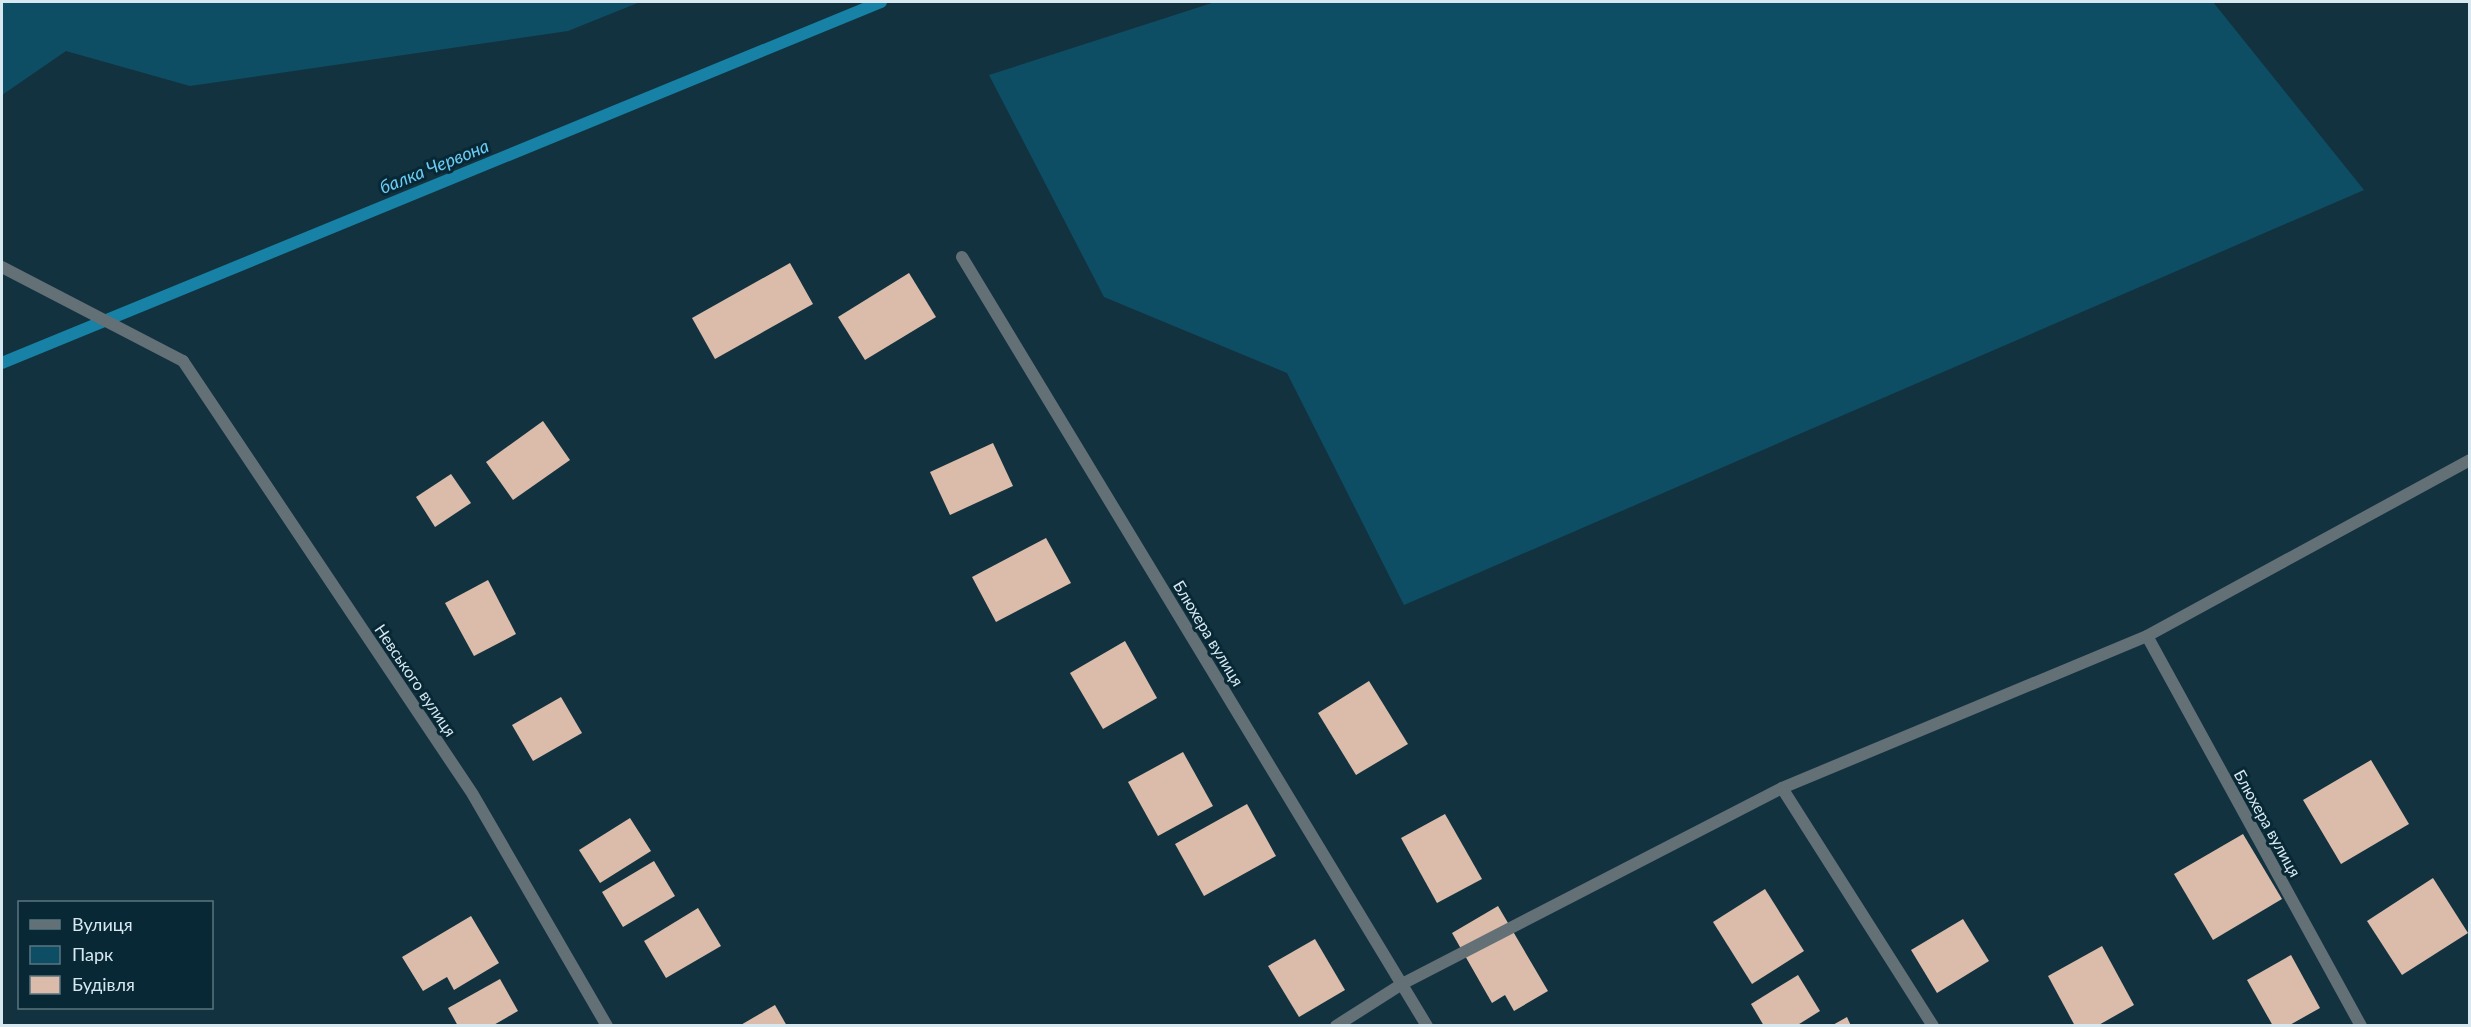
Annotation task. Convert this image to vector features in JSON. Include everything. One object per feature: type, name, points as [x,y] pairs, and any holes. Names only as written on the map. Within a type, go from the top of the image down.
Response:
[{"type":"street","name":"Блюхера вулиця","points":[[962,257],[1427,1026]]},
{"type":"street","name":"Невського вулиця","points":[[2,267],[183,361],[472,793],[608,1026]]},
{"type":"street","points":[[1336,1026],[1402,984],[1782,788],[2147,636],[2469,460]]},
{"type":"street","name":"Блюхера вулиця","points":[[2147,636],[2361,1026]]},
{"type":"street","points":[[1782,788],[1934,1026]]},
{"type":"green space","points":[[2,2],[640,2],[568,31],[190,86],[66,51],[2,95]]},
{"type":"green space","points":[[1215,2],[2213,2],[2364,190],[1404,605],[1287,373],[1104,297],[989,75]]},
{"type":"building","points":[[790,263],[813,304],[715,359],[692,318]]},
{"type":"building","points":[[909,273],[936,317],[865,360],[838,317]]},
{"type":"building","points":[[543,421],[570,460],[513,500],[486,462]]},
{"type":"building","points":[[993,443],[1013,486],[950,515],[930,472]]},
{"type":"building","points":[[451,474],[471,503],[435,527],[416,497]]},
{"type":"building","points":[[1046,538],[1071,583],[996,622],[972,577]]},
{"type":"building","points":[[488,580],[516,634],[474,656],[445,603]]},
{"type":"building","points":[[1125,641],[1157,698],[1103,729],[1070,673]]},
{"type":"building","points":[[1369,681],[1408,744],[1356,775],[1318,713]]},
{"type":"building","points":[[561,697],[582,733],[533,761],[512,725]]},
{"type":"building","points":[[1183,752],[1213,806],[1158,836],[1128,782]]},
{"type":"building","points":[[2371,760],[2409,824],[2341,864],[2303,800]]},
{"type":"building","points":[[1247,804],[1276,856],[1204,896],[1175,844]]},
{"type":"building","points":[[1445,814],[1482,879],[1437,903],[1401,838]]},
{"type":"building","points":[[630,818],[651,851],[600,883],[579,850]]},
{"type":"building","points":[[2243,834],[2282,899],[2213,940],[2174,874]]},
{"type":"building","points":[[654,861],[675,896],[623,927],[602,892]]},
{"type":"building","points":[[2433,878],[2468,933],[2402,975],[2367,921]]},
{"type":"building","points":[[1765,889],[1804,951],[1752,984],[1713,922]]},
{"type":"building","points":[[1498,906],[1548,991],[1514,1011],[1505,995],[1492,1003],[1452,933]]},
{"type":"building","points":[[698,908],[721,946],[666,978],[644,941]]},
{"type":"building","points":[[471,916],[499,963],[454,990],[447,977],[423,991],[402,957]]},
{"type":"building","points":[[1963,919],[1989,961],[1937,993],[1911,950]]},
{"type":"building","points":[[1315,939],[1345,990],[1299,1017],[1268,966]]},
{"type":"building","points":[[2102,946],[2134,1005],[2097,1026],[2075,1026],[2048,976]]},
{"type":"building","points":[[2291,955],[2320,1008],[2288,1026],[2273,1026],[2247,980]]},
{"type":"building","points":[[1798,975],[1820,1011],[1796,1026],[1764,1026],[1751,1004]]},
{"type":"building","points":[[500,979],[518,1011],[492,1026],[458,1026],[448,1008]]},
{"type":"building","points":[[775,1005],[787,1026],[739,1026]]},
{"type":"building","points":[[1847,1017],[1851,1026],[1831,1026]]},
{"type":"waterway","name":"балка Червона","points":[[2,363],[881,2]]}]
